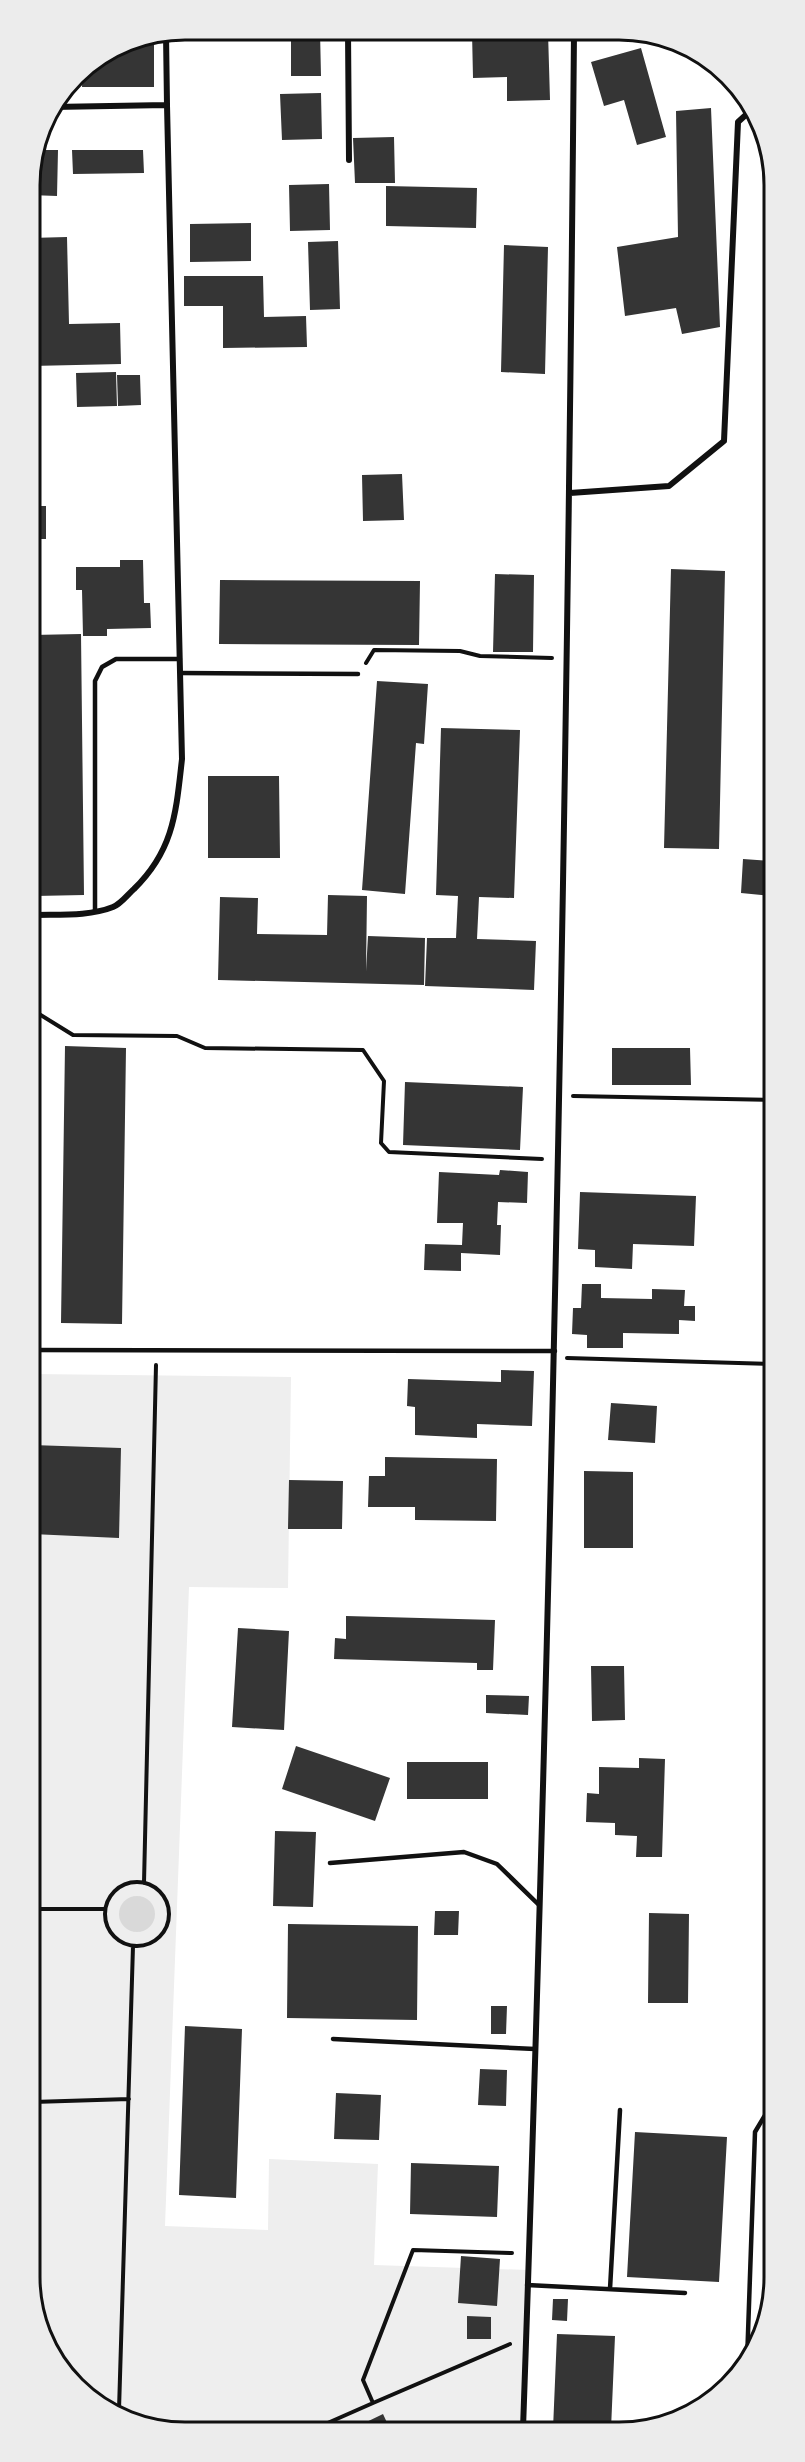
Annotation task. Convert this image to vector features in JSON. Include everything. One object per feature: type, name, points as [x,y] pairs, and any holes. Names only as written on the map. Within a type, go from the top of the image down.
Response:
[{"type":"street","points":[[523,2422],[554,1354],[568,658],[574,40]]},
{"type":"street","points":[[348,41],[349,160]]},
{"type":"street","points":[[41,914],[115,907],[138,885],[167,845],[176,809],[182,759],[166,42]]},
{"type":"street","points":[[64,107],[167,105]]},
{"type":"street","points":[[570,493],[669,486],[724,441],[738,122],[746,115]]},
{"type":"lane","points":[[95,910],[95,681],[102,667],[116,659],[180,659]]},
{"type":"lane","points":[[180,673],[358,674]]},
{"type":"lane","points":[[40,1350],[554,1354]]},
{"type":"lane","points":[[330,1863],[464,1852],[496,1864],[539,1905]]},
{"type":"lane","points":[[333,2039],[535,2049]]},
{"type":"lane","points":[[610,2289],[620,2110]]},
{"type":"lane","points":[[748,2343],[755,2132],[764,2117]]},
{"type":"lane","points":[[527,2285],[685,2293]]},
{"type":"path","points":[[358,674],[374,650],[460,651],[480,656],[568,658]]},
{"type":"path","points":[[41,1015],[73,1035],[177,1036],[205,1048],[363,1050],[384,1082],[381,1143],[389,1152],[558,1160]]},
{"type":"path","points":[[559,1095],[764,1100]]},
{"type":"path","points":[[144,1883],[157,1350]]},
{"type":"path","points":[[554,1354],[764,1364]]},
{"type":"path","points":[[134,1882],[144,1883],[153,1887],[167,1903],[167,1925],[154,1942],[133,1946],[114,1937],[108,1929],[105,1909],[115,1891],[134,1882]]},
{"type":"path","points":[[40,1910],[105,1909]]},
{"type":"path","points":[[119,2406],[133,1946]]},
{"type":"path","points":[[40,2102],[129,2099]]},
{"type":"path","points":[[373,2403],[363,2380],[413,2250],[528,2253]]},
{"type":"path","points":[[331,2422],[526,2337]]},
{"type":"shaded area","points":[[40,1374],[291,1377],[288,1588],[189,1587],[165,2226],[268,2230],[269,2159],[378,2164],[374,2265],[528,2270],[523,2422],[185,2422],[157,2419],[121,2407],[97,2392],[70,2365],[60,2349],[48,2323],[43,2305],[40,2277]]},
{"type":"shaded area","points":[[137,1896],[150,1901],[155,1914],[150,1927],[137,1932],[124,1927],[119,1914],[124,1901]]},
{"type":"building","points":[[472,40],[548,40],[550,100],[507,101],[507,77],[473,78]]},
{"type":"building","points":[[291,41],[320,41],[321,76],[291,76]]},
{"type":"building","points":[[154,44],[154,87],[82,87],[90,76],[121,55]]},
{"type":"building","points":[[641,48],[666,137],[637,145],[624,100],[604,106],[591,62]]},
{"type":"building","points":[[321,93],[322,139],[282,140],[280,94]]},
{"type":"building","points":[[711,108],[720,327],[682,334],[676,308],[625,316],[617,247],[678,237],[676,111]]},
{"type":"building","points":[[394,137],[395,183],[355,183],[353,138]]},
{"type":"building","points":[[45,150],[58,150],[57,196],[41,195]]},
{"type":"building","points":[[72,150],[143,150],[144,173],[73,174]]},
{"type":"building","points":[[329,184],[330,230],[290,231],[289,185]]},
{"type":"building","points":[[386,186],[477,188],[476,228],[386,226]]},
{"type":"building","points":[[251,223],[251,261],[190,262],[190,224]]},
{"type":"building","points":[[67,237],[69,324],[120,323],[121,364],[41,366],[41,238]]},
{"type":"building","points":[[338,241],[340,309],[310,310],[308,242]]},
{"type":"building","points":[[504,245],[548,247],[545,374],[501,372]]},
{"type":"building","points":[[184,276],[263,276],[264,317],[306,316],[307,347],[223,348],[223,306],[184,306]]},
{"type":"building","points":[[116,372],[117,406],[77,407],[76,373]]},
{"type":"building","points":[[117,375],[140,375],[141,405],[118,406]]},
{"type":"building","points":[[402,474],[404,520],[363,521],[362,475]]},
{"type":"building","points":[[41,506],[46,506],[46,539],[41,539]]},
{"type":"building","points":[[120,560],[143,560],[144,603],[150,603],[151,628],[107,629],[107,636],[83,636],[82,590],[76,590],[76,567],[120,567]]},
{"type":"building","points":[[671,569],[725,571],[719,849],[664,848]]},
{"type":"building","points":[[495,574],[534,575],[533,652],[493,652]]},
{"type":"building","points":[[220,580],[420,581],[419,645],[219,644]]},
{"type":"building","points":[[81,634],[84,895],[41,896],[41,635]]},
{"type":"building","points":[[377,681],[428,684],[424,744],[416,743],[405,894],[362,890]]},
{"type":"building","points":[[441,728],[520,730],[514,898],[479,897],[477,939],[536,941],[534,990],[425,986],[427,938],[456,938],[458,896],[436,895]]},
{"type":"building","points":[[208,776],[279,776],[280,858],[208,858]]},
{"type":"building","points":[[743,859],[764,860],[764,895],[741,893]]},
{"type":"building","points":[[328,895],[367,896],[366,971],[368,936],[425,938],[424,985],[218,980],[220,897],[258,898],[257,934],[327,935]]},
{"type":"building","points":[[65,1046],[126,1048],[122,1324],[61,1323]]},
{"type":"building","points":[[612,1048],[690,1048],[691,1085],[612,1085]]},
{"type":"building","points":[[405,1082],[523,1087],[520,1150],[403,1145]]},
{"type":"building","points":[[500,1170],[528,1172],[527,1203],[498,1202],[497,1225],[501,1225],[500,1255],[461,1253],[461,1271],[424,1270],[425,1244],[462,1245],[463,1223],[437,1223],[439,1172],[499,1175]]},
{"type":"building","points":[[580,1192],[696,1196],[694,1246],[633,1244],[632,1269],[595,1267],[595,1250],[578,1249]]},
{"type":"building","points":[[582,1284],[601,1284],[601,1298],[652,1299],[652,1289],[685,1290],[684,1306],[695,1306],[695,1321],[679,1320],[679,1334],[623,1333],[623,1348],[587,1348],[587,1335],[572,1334],[573,1308],[581,1308]]},
{"type":"building","points":[[501,1370],[534,1371],[532,1426],[477,1424],[477,1438],[415,1435],[415,1407],[407,1406],[408,1379],[501,1382]]},
{"type":"building","points":[[611,1403],[657,1406],[655,1443],[608,1440]]},
{"type":"building","points":[[40,1445],[121,1448],[119,1538],[40,1534]]},
{"type":"building","points":[[385,1457],[497,1459],[496,1521],[415,1520],[415,1507],[368,1507],[369,1476],[385,1476]]},
{"type":"building","points":[[584,1471],[633,1472],[633,1548],[584,1548]]},
{"type":"building","points":[[289,1480],[343,1481],[342,1529],[288,1529]]},
{"type":"building","points":[[346,1616],[495,1620],[493,1670],[477,1670],[477,1663],[334,1659],[335,1638],[346,1639]]},
{"type":"building","points":[[238,1628],[289,1631],[284,1730],[232,1727]]},
{"type":"building","points":[[591,1666],[624,1666],[625,1720],[592,1721]]},
{"type":"building","points":[[486,1695],[529,1696],[528,1715],[486,1713]]},
{"type":"building","points":[[296,1746],[390,1778],[375,1821],[282,1789]]},
{"type":"building","points":[[639,1758],[665,1759],[662,1857],[636,1857],[637,1836],[615,1835],[615,1823],[586,1822],[587,1793],[599,1794],[599,1767],[639,1768]]},
{"type":"building","points":[[407,1762],[488,1762],[488,1799],[407,1799]]},
{"type":"building","points":[[275,1831],[316,1832],[313,1907],[273,1906]]},
{"type":"building","points":[[435,1911],[459,1911],[458,1935],[434,1935]]},
{"type":"building","points":[[649,1913],[689,1914],[688,2003],[648,2003]]},
{"type":"building","points":[[288,1924],[418,1926],[417,2020],[287,2018]]},
{"type":"building","points":[[491,2006],[507,2006],[506,2034],[491,2034]]},
{"type":"building","points":[[185,2026],[242,2029],[236,2198],[179,2195]]},
{"type":"building","points":[[480,2069],[507,2070],[506,2106],[478,2105]]},
{"type":"building","points":[[336,2093],[381,2095],[379,2140],[334,2139]]},
{"type":"building","points":[[635,2132],[727,2137],[719,2282],[627,2277]]},
{"type":"building","points":[[411,2163],[499,2166],[497,2217],[410,2214]]},
{"type":"building","points":[[461,2256],[500,2259],[497,2306],[458,2303]]},
{"type":"building","points":[[553,2299],[568,2299],[567,2321],[552,2320]]},
{"type":"building","points":[[467,2316],[491,2317],[491,2339],[467,2339]]},
{"type":"building","points":[[557,2334],[615,2336],[611,2422],[553,2422]]},
{"type":"building","points":[[383,2414],[387,2422],[366,2422]]}]
